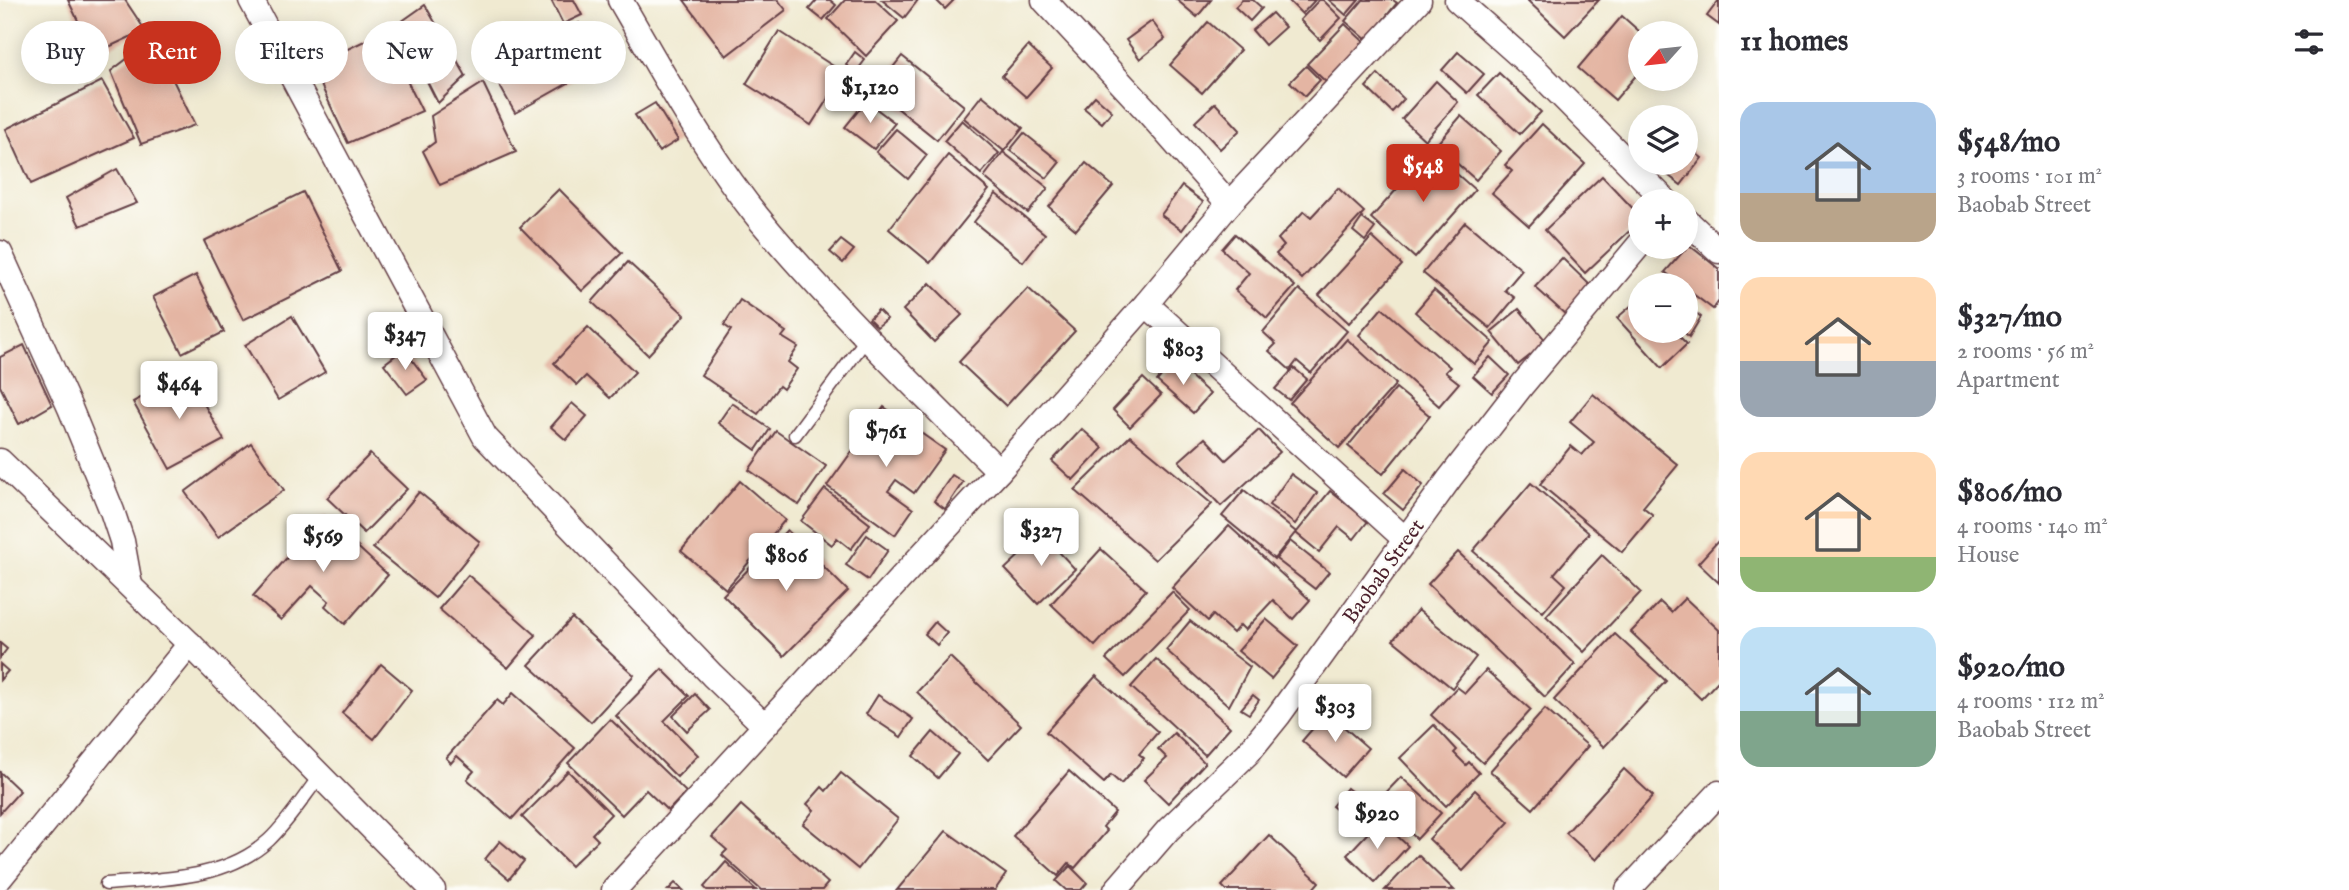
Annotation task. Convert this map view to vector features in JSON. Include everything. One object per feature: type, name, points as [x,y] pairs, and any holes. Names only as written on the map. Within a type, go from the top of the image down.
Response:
[{"type":"street","points":[[251,0],[485,437],[712,675],[765,726]]},
{"type":"street","points":[[620,0],[710,151],[769,231],[867,338],[999,471]]},
{"type":"street","points":[[1044,0],[1229,204]]},
{"type":"street","points":[[614,890],[999,471],[1146,304],[1229,204],[1419,0]]},
{"type":"street","points":[[1457,0],[1538,72],[1654,189]]},
{"type":"street","points":[[1698,231],[1719,251]]},
{"type":"street","points":[[0,253],[70,408],[112,510],[130,585]]},
{"type":"street","name":"Baobab Street","points":[[1116,890],[1168,830],[1248,753],[1278,716],[1450,478],[1628,258]]},
{"type":"street","points":[[1146,304],[1406,540]]},
{"type":"street","points":[[0,461],[190,644],[433,890]]},
{"type":"street","points":[[0,878],[190,644]]},
{"type":"street","points":[[1628,890],[1714,807]]},
{"type":"lane","points":[[795,435],[867,338]]},
{"type":"lane","points":[[106,884],[191,875],[232,863],[269,840],[319,777]]},
{"type":"building","points":[[68,0],[125,0],[139,21],[123,21],[123,40],[109,47],[109,21],[78,21]]},
{"type":"building","points":[[551,0],[574,0],[582,15],[569,21],[562,21]]},
{"type":"building","points":[[684,0],[778,0],[786,10],[726,56]]},
{"type":"building","points":[[817,0],[830,0],[836,5],[823,20],[809,9]]},
{"type":"building","points":[[845,0],[875,0],[898,21],[866,56],[828,19]]},
{"type":"building","points":[[882,0],[918,0],[904,18]]},
{"type":"building","points":[[936,0],[954,0],[945,9]]},
{"type":"building","points":[[1177,0],[1211,0],[1197,17]]},
{"type":"building","points":[[1242,0],[1253,0],[1262,8],[1250,21],[1235,7]]},
{"type":"building","points":[[1288,0],[1315,0],[1302,14]]},
{"type":"building","points":[[1319,0],[1323,0],[1341,18],[1320,40],[1300,20]]},
{"type":"building","points":[[1329,0],[1359,0],[1346,15]]},
{"type":"building","points":[[1363,0],[1393,0],[1397,3],[1367,40],[1345,21]]},
{"type":"building","points":[[1527,0],[1599,0],[1565,36]]},
{"type":"building","points":[[1719,0],[1719,25],[1707,16]]},
{"type":"building","points":[[425,5],[434,21],[402,21]]},
{"type":"building","points":[[1272,13],[1285,27],[1265,45],[1252,30]]},
{"type":"building","points":[[1622,16],[1628,21],[1628,85],[1615,100],[1578,68]]},
{"type":"building","points":[[1152,21],[1165,39],[1140,59],[1126,40]]},
{"type":"building","points":[[1208,22],[1240,50],[1202,93],[1170,65]]},
{"type":"building","points":[[1345,24],[1364,42],[1326,82],[1307,64]]},
{"type":"building","points":[[779,31],[844,73],[811,125],[746,84]]},
{"type":"building","points":[[362,42],[362,84],[409,84],[422,111],[348,143],[320,84],[348,84],[348,49]]},
{"type":"building","points":[[1028,46],[1052,68],[1026,97],[1002,76]]},
{"type":"building","points":[[855,52],[865,60],[856,72],[846,65]]},
{"type":"building","points":[[1458,52],[1484,74],[1467,93],[1442,70]]},
{"type":"building","points":[[902,56],[964,106],[937,140],[875,90]]},
{"type":"building","points":[[457,60],[466,76],[438,103],[428,84],[457,84]]},
{"type":"building","points":[[123,62],[123,84],[175,84],[195,125],[141,144],[111,71]]},
{"type":"building","points":[[1306,66],[1320,80],[1305,96],[1290,82]]},
{"type":"building","points":[[1499,73],[1541,112],[1520,134],[1478,95]]},
{"type":"building","points":[[1378,74],[1404,99],[1392,112],[1366,87]]},
{"type":"building","points":[[1436,81],[1458,102],[1425,140],[1402,119]]},
{"type":"building","points":[[96,84],[104,84],[134,138],[31,184],[6,129]]},
{"type":"building","points":[[483,84],[516,152],[440,185],[423,151],[435,142],[431,116]]},
{"type":"building","points":[[499,84],[566,84],[515,113]]},
{"type":"building","points":[[982,95],[1023,128],[1004,151],[964,118]]},
{"type":"building","points":[[1095,96],[1112,111],[1102,123],[1084,108]]},
{"type":"building","points":[[866,101],[895,123],[874,149],[845,127]]},
{"type":"building","points":[[655,103],[678,140],[659,152],[635,115]]},
{"type":"building","points":[[1215,103],[1240,130],[1220,149],[1195,122]]},
{"type":"building","points":[[1461,116],[1501,151],[1476,180],[1436,145]]},
{"type":"building","points":[[962,120],[999,153],[981,174],[944,141]]},
{"type":"building","points":[[1542,124],[1585,164],[1529,226],[1492,193],[1512,171],[1505,165]]},
{"type":"building","points":[[896,129],[927,155],[908,179],[876,152]]},
{"type":"building","points":[[1024,133],[1060,162],[1047,178],[1010,150]]},
{"type":"building","points":[[1431,151],[1475,190],[1415,258],[1371,218]]},
{"type":"building","points":[[1003,152],[1048,188],[1028,213],[984,177]]},
{"type":"building","points":[[948,155],[989,190],[930,263],[889,229]]},
{"type":"building","points":[[1086,163],[1113,186],[1076,230],[1049,207]]},
{"type":"building","points":[[117,169],[137,203],[80,226],[66,198]]},
{"type":"building","points":[[1668,175],[1689,175],[1681,185]]},
{"type":"building","points":[[1602,176],[1628,203],[1628,232],[1585,273],[1545,230]]},
{"type":"building","points":[[1182,186],[1203,202],[1182,230],[1161,215]]},
{"type":"building","points":[[1338,188],[1364,212],[1302,279],[1276,254],[1284,246],[1278,239],[1304,211],[1311,217]]},
{"type":"building","points":[[559,189],[622,253],[582,291],[520,227]]},
{"type":"building","points":[[303,192],[342,271],[243,320],[204,241]]},
{"type":"building","points":[[996,194],[1045,234],[1023,262],[974,222]]},
{"type":"building","points":[[1362,218],[1375,228],[1365,241],[1353,231]]},
{"type":"building","points":[[1465,222],[1522,270],[1505,290],[1515,298],[1490,328],[1423,273]]},
{"type":"building","points":[[1235,234],[1295,286],[1267,318],[1235,290],[1249,273],[1222,249]]},
{"type":"building","points":[[1372,237],[1402,265],[1349,323],[1319,295]]},
{"type":"building","points":[[841,240],[854,250],[843,263],[830,252]]},
{"type":"building","points":[[1698,252],[1719,269],[1719,301],[1713,309],[1698,298],[1698,273],[1665,272],[1677,259],[1698,259]]},
{"type":"building","points":[[1562,258],[1592,287],[1566,315],[1535,287]]},
{"type":"building","points":[[628,262],[685,315],[648,355],[592,302]]},
{"type":"building","points":[[196,275],[224,332],[182,353],[153,297]]},
{"type":"building","points":[[930,283],[962,315],[934,342],[903,310]]},
{"type":"building","points":[[1028,288],[1075,331],[1006,406],[959,362]]},
{"type":"building","points":[[1299,289],[1347,331],[1311,373],[1297,361],[1290,370],[1269,351],[1276,344],[1263,332]]},
{"type":"building","points":[[1434,290],[1493,342],[1474,364],[1415,312]]},
{"type":"building","points":[[740,300],[786,332],[782,337],[798,347],[788,362],[797,369],[783,389],[779,386],[758,414],[701,375],[731,330],[724,325]]},
{"type":"building","points":[[1382,308],[1450,367],[1445,372],[1459,383],[1439,406],[1359,335]]},
{"type":"building","points":[[1628,308],[1628,330],[1617,318]]},
{"type":"building","points":[[1519,309],[1547,342],[1518,365],[1491,332]]},
{"type":"building","points":[[878,310],[887,319],[877,327],[869,319]]},
{"type":"building","points":[[292,316],[325,372],[278,400],[245,345]]},
{"type":"building","points":[[588,327],[635,372],[610,398],[586,376],[577,385],[554,363]]},
{"type":"building","points":[[1347,339],[1396,384],[1339,448],[1290,403]]},
{"type":"building","points":[[1640,343],[1687,344],[1662,368]]},
{"type":"building","points":[[24,345],[52,405],[19,424],[0,386],[0,357]]},
{"type":"building","points":[[404,349],[427,380],[407,394],[384,364]]},
{"type":"building","points":[[1490,357],[1509,375],[1492,393],[1473,376]]},
{"type":"building","points":[[1174,361],[1210,394],[1193,413],[1157,381]]},
{"type":"building","points":[[1294,368],[1307,379],[1289,400],[1275,389]]},
{"type":"building","points":[[187,373],[224,440],[170,469],[133,402]]},
{"type":"building","points":[[1143,378],[1161,395],[1130,427],[1113,410]]},
{"type":"building","points":[[1396,388],[1430,416],[1383,474],[1348,446]]},
{"type":"building","points":[[1593,394],[1678,465],[1643,507],[1653,515],[1622,552],[1540,484],[1571,446],[1582,455],[1594,442],[1570,422]]},
{"type":"building","points":[[572,403],[587,416],[566,440],[551,427]]},
{"type":"building","points":[[732,403],[770,429],[756,450],[718,423]]},
{"type":"building","points":[[884,407],[945,450],[914,493],[896,480],[888,491],[913,509],[895,535],[827,486]]},
{"type":"building","points":[[1082,429],[1103,448],[1073,480],[1052,461]]},
{"type":"building","points":[[1259,430],[1280,452],[1221,506],[1179,461],[1205,438],[1226,460]]},
{"type":"building","points":[[776,431],[826,466],[799,505],[749,470]]},
{"type":"building","points":[[1130,436],[1212,504],[1155,560],[1075,490]]},
{"type":"building","points":[[251,443],[284,490],[218,537],[185,492]]},
{"type":"building","points":[[370,454],[407,489],[364,533],[327,498]]},
{"type":"building","points":[[1405,469],[1423,485],[1403,510],[1384,494]]},
{"type":"building","points":[[1291,474],[1317,493],[1295,524],[1269,505]]},
{"type":"building","points":[[952,475],[963,482],[945,509],[934,501]]},
{"type":"building","points":[[740,481],[785,520],[726,589],[681,551]]},
{"type":"building","points":[[1531,483],[1589,533],[1554,574],[1566,585],[1543,612],[1473,551]]},
{"type":"building","points":[[825,489],[870,524],[851,549],[837,538],[832,545],[801,521]]},
{"type":"building","points":[[1244,490],[1296,532],[1274,559],[1222,516]]},
{"type":"building","points":[[1330,491],[1368,521],[1354,539],[1339,527],[1319,552],[1296,533]]},
{"type":"building","points":[[419,492],[480,542],[435,598],[373,548]]},
{"type":"building","points":[[324,516],[388,575],[345,624],[325,606],[329,601],[312,586],[281,620],[253,596]]},
{"type":"building","points":[[1229,526],[1310,600],[1293,619],[1273,600],[1245,630],[1240,625],[1233,633],[1213,615],[1208,621],[1172,588]]},
{"type":"building","points":[[787,530],[848,591],[784,656],[723,595]]},
{"type":"building","points":[[1045,531],[1063,549],[1059,552],[1075,569],[1038,604],[1005,569]]},
{"type":"building","points":[[867,535],[888,550],[868,580],[846,565]]},
{"type":"building","points":[[1719,540],[1719,583],[1698,563]]},
{"type":"building","points":[[1290,541],[1329,572],[1315,589],[1276,559]]},
{"type":"building","points":[[1101,549],[1146,590],[1095,646],[1051,604]]},
{"type":"building","points":[[1458,552],[1575,664],[1545,697],[1428,584]]},
{"type":"building","points":[[1602,555],[1641,592],[1584,652],[1546,616]]},
{"type":"building","points":[[468,575],[536,635],[508,668],[439,609]]},
{"type":"building","points":[[1172,592],[1190,610],[1125,677],[1106,659]]},
{"type":"building","points":[[1685,598],[1719,630],[1719,680],[1701,699],[1631,632],[1660,602],[1671,612]]},
{"type":"building","points":[[1418,610],[1476,657],[1452,688],[1393,640]]},
{"type":"building","points":[[572,618],[634,675],[591,722],[529,665]]},
{"type":"building","points":[[1266,619],[1298,646],[1271,679],[1238,651]]},
{"type":"building","points":[[1190,621],[1250,667],[1229,706],[1166,650]]},
{"type":"building","points":[[935,622],[947,633],[937,645],[925,634]]},
{"type":"building","points":[[1615,634],[1666,681],[1604,747],[1554,700]]},
{"type":"building","points":[[0,643],[7,649],[0,658]]},
{"type":"building","points":[[950,657],[1021,725],[988,760],[917,692]]},
{"type":"building","points":[[1156,659],[1230,727],[1205,755],[1131,687]]},
{"type":"building","points":[[0,664],[8,671],[0,680]]},
{"type":"building","points":[[381,664],[412,690],[374,739],[342,713]]},
{"type":"building","points":[[662,669],[689,696],[664,721],[698,755],[677,777],[616,716]]},
{"type":"building","points":[[1486,670],[1531,710],[1483,763],[1431,715],[1457,687],[1465,693]]},
{"type":"building","points":[[1096,676],[1158,732],[1139,754],[1144,758],[1121,784],[1111,775],[1104,783],[1046,732]]},
{"type":"building","points":[[513,693],[575,748],[512,819],[467,779],[474,771],[457,756],[451,763],[446,758],[497,700],[503,705]]},
{"type":"building","points":[[695,694],[710,710],[687,731],[673,716]]},
{"type":"building","points":[[878,695],[913,719],[901,737],[866,714]]},
{"type":"building","points":[[1253,695],[1259,700],[1249,714],[1241,709]]},
{"type":"building","points":[[1545,709],[1588,746],[1533,809],[1490,771]]},
{"type":"building","points":[[1327,712],[1368,748],[1343,777],[1302,741]]},
{"type":"building","points":[[610,719],[686,792],[668,811],[646,790],[622,815],[568,763]]},
{"type":"building","points":[[1434,725],[1457,750],[1454,753],[1466,765],[1469,762],[1479,773],[1446,806],[1400,758]]},
{"type":"building","points":[[933,732],[958,754],[938,778],[913,756]]},
{"type":"building","points":[[1174,733],[1205,763],[1168,803],[1144,780],[1167,758],[1158,749]]},
{"type":"building","points":[[1624,769],[1653,796],[1596,860],[1566,833]]},
{"type":"building","points":[[568,771],[611,814],[592,834],[598,840],[571,866],[522,817]]},
{"type":"building","points":[[1069,771],[1115,812],[1103,827],[1107,831],[1075,868],[1069,863],[1058,876],[1013,836]]},
{"type":"building","points":[[0,772],[20,791],[0,813]]},
{"type":"building","points":[[841,773],[898,819],[858,869],[803,824],[814,810],[807,804],[822,787],[826,791]]},
{"type":"building","points":[[1401,777],[1441,813],[1417,839],[1377,802]]},
{"type":"building","points":[[1347,788],[1373,809],[1358,827],[1332,806]]},
{"type":"building","points":[[1475,790],[1509,822],[1463,871],[1429,839]]},
{"type":"building","points":[[741,805],[828,883],[822,890],[761,890],[722,855],[727,850],[712,837]]},
{"type":"building","points":[[1380,820],[1408,846],[1375,882],[1347,855]]},
{"type":"building","points":[[946,831],[1006,874],[995,890],[897,890]]},
{"type":"building","points":[[1269,835],[1319,882],[1312,890],[1226,890],[1222,886]]},
{"type":"building","points":[[500,841],[524,861],[509,879],[485,859]]},
{"type":"building","points":[[1418,855],[1454,890],[1385,890]]},
{"type":"building","points":[[726,862],[756,890],[707,890],[704,887]]},
{"type":"building","points":[[1070,866],[1087,883],[1081,890],[1066,890],[1056,881]]},
{"type":"building","points":[[675,883],[683,890],[668,890]]}]
